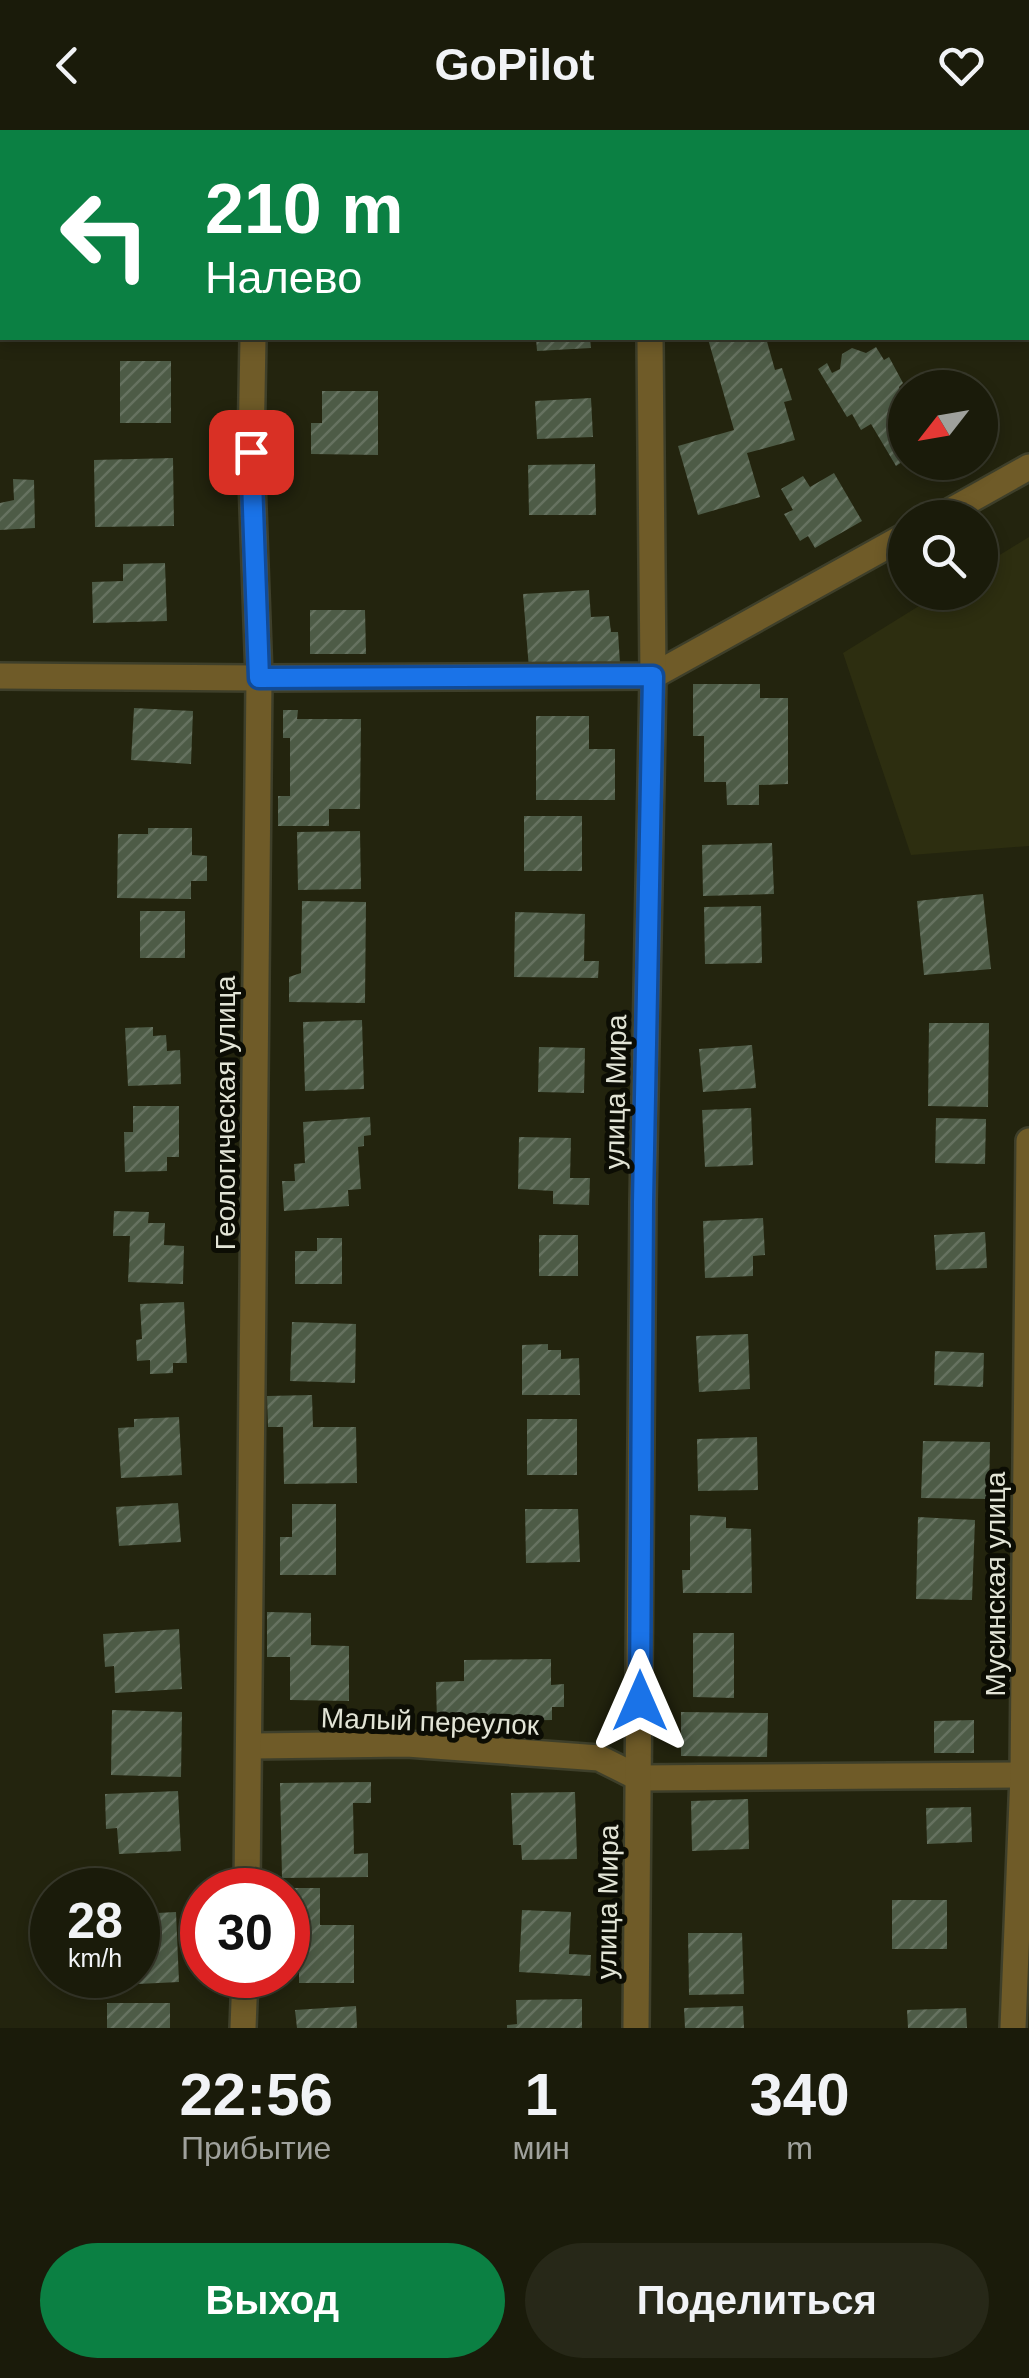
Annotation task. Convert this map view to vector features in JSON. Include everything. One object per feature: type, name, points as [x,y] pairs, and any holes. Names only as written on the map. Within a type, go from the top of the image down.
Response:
[{"type":"street","name":"Геологическая улица","points":[[247,1868],[259,678],[251,452],[252,340]]},
{"type":"street","name":"улица Мира","points":[[636,2028],[643,1202],[653,676],[650,340]]},
{"type":"street","points":[[970,500],[1029,467]]},
{"type":"street","points":[[0,676],[653,676],[888,545]]},
{"type":"street","name":"Мусинская улица","points":[[1013,2028],[1023,1776],[1029,1141]]},
{"type":"street","name":"Малый переулок","points":[[250,1746],[407,1744],[599,1758],[639,1778],[1023,1776]]},
{"type":"street","points":[[244,2028],[245,1998]]},
{"type":"shaded area","points":[[1029,537],[1029,846],[911,855],[843,653],[913,610],[998,610],[998,556]]},
{"type":"building","points":[[536,340],[590,340],[591,348],[537,351]]},
{"type":"building","points":[[708,340],[767,340],[775,370],[782,368],[792,400],[784,402],[795,440],[747,453],[760,497],[698,515],[678,446],[734,430]]},
{"type":"building","points":[[876,347],[884,360],[889,357],[896,370],[888,370],[888,453],[871,424],[861,430],[852,414],[847,417],[818,369],[827,363],[832,373],[840,369],[842,354],[852,348],[866,353]]},
{"type":"building","points":[[120,361],[171,361],[171,423],[120,423]]},
{"type":"building","points":[[322,391],[378,391],[378,455],[311,454],[311,423],[322,423]]},
{"type":"building","points":[[591,398],[593,437],[537,439],[535,401]]},
{"type":"building","points":[[173,458],[174,526],[95,527],[94,460]]},
{"type":"building","points":[[595,464],[596,515],[529,515],[528,465]]},
{"type":"building","points":[[834,473],[862,521],[815,548],[808,536],[800,541],[784,514],[793,510],[781,489],[803,476],[810,487]]},
{"type":"building","points":[[13,479],[34,480],[35,528],[0,530],[0,503],[14,500]]},
{"type":"building","points":[[165,563],[167,621],[93,623],[92,582],[123,581],[123,564]]},
{"type":"building","points":[[589,590],[591,617],[609,616],[611,632],[618,632],[620,663],[529,669],[523,594]]},
{"type":"building","points":[[310,610],[365,610],[366,654],[310,654]]},
{"type":"building","points":[[693,684],[760,684],[760,698],[788,698],[788,784],[759,785],[759,805],[727,805],[726,782],[704,782],[704,736],[693,736]]},
{"type":"building","points":[[134,708],[193,711],[191,764],[131,760]]},
{"type":"building","points":[[283,710],[298,710],[297,719],[361,719],[360,809],[329,809],[329,826],[278,826],[278,796],[290,796],[290,738],[283,738]]},
{"type":"building","points":[[536,716],[589,716],[589,749],[615,749],[615,800],[536,800]]},
{"type":"building","points":[[524,816],[582,816],[582,871],[524,871]]},
{"type":"building","points":[[148,828],[192,828],[192,855],[207,856],[207,881],[191,881],[191,899],[117,898],[118,834],[148,834]]},
{"type":"building","points":[[360,831],[361,889],[298,890],[297,832]]},
{"type":"building","points":[[772,843],[774,894],[703,896],[702,845]]},
{"type":"building","points":[[983,894],[991,969],[924,975],[917,901]]},
{"type":"building","points":[[302,901],[366,902],[365,1003],[289,1002],[289,977],[301,973]]},
{"type":"building","points":[[761,906],[762,963],[705,964],[704,907]]},
{"type":"building","points":[[140,911],[185,911],[185,958],[140,958]]},
{"type":"building","points":[[515,912],[585,914],[584,961],[599,961],[598,978],[514,977]]},
{"type":"building","points":[[362,1020],[364,1089],[305,1091],[303,1022]]},
{"type":"building","points":[[929,1023],[989,1023],[988,1107],[928,1106]]},
{"type":"building","points":[[153,1027],[153,1036],[166,1035],[167,1051],[180,1050],[181,1084],[128,1086],[125,1028]]},
{"type":"building","points":[[752,1045],[756,1088],[703,1092],[699,1049]]},
{"type":"building","points":[[539,1047],[585,1048],[584,1093],[538,1092]]},
{"type":"building","points":[[133,1106],[179,1106],[179,1157],[167,1157],[167,1171],[125,1172],[124,1132],[133,1132]]},
{"type":"building","points":[[751,1108],[753,1165],[705,1167],[702,1110]]},
{"type":"building","points":[[370,1117],[371,1135],[364,1136],[364,1146],[358,1147],[361,1189],[348,1190],[349,1206],[284,1211],[282,1181],[295,1181],[294,1164],[305,1163],[303,1122]]},
{"type":"building","points":[[936,1118],[986,1119],[985,1164],[935,1163]]},
{"type":"building","points":[[519,1137],[571,1138],[570,1178],[590,1178],[589,1205],[553,1204],[553,1191],[518,1189]]},
{"type":"building","points":[[114,1211],[149,1212],[148,1223],[165,1223],[164,1245],[184,1246],[183,1284],[128,1282],[130,1236],[113,1236]]},
{"type":"building","points":[[763,1218],[765,1255],[753,1256],[753,1276],[705,1278],[703,1221]]},
{"type":"building","points":[[985,1232],[987,1268],[936,1270],[934,1235]]},
{"type":"building","points":[[539,1235],[578,1235],[578,1276],[539,1276]]},
{"type":"building","points":[[317,1238],[342,1238],[342,1284],[295,1284],[295,1251],[317,1251]]},
{"type":"building","points":[[184,1302],[187,1363],[173,1363],[173,1373],[150,1374],[150,1360],[137,1361],[136,1340],[142,1339],[140,1304]]},
{"type":"building","points":[[292,1322],[356,1324],[355,1383],[290,1381]]},
{"type":"building","points":[[748,1334],[750,1389],[699,1392],[696,1336]]},
{"type":"building","points":[[548,1344],[548,1350],[561,1350],[561,1359],[579,1358],[580,1395],[522,1395],[522,1345]]},
{"type":"building","points":[[935,1351],[984,1353],[983,1387],[934,1385]]},
{"type":"building","points":[[312,1395],[313,1427],[356,1427],[357,1483],[284,1484],[283,1427],[268,1427],[267,1396]]},
{"type":"building","points":[[179,1417],[182,1475],[121,1478],[118,1428],[134,1427],[134,1419]]},
{"type":"building","points":[[527,1419],[577,1419],[577,1475],[527,1475]]},
{"type":"building","points":[[757,1437],[758,1490],[698,1491],[697,1439]]},
{"type":"building","points":[[923,1441],[990,1442],[989,1499],[921,1498]]},
{"type":"building","points":[[178,1503],[181,1542],[119,1546],[116,1507]]},
{"type":"building","points":[[292,1504],[336,1504],[336,1575],[280,1575],[280,1537],[292,1537]]},
{"type":"building","points":[[525,1509],[578,1509],[580,1562],[526,1563]]},
{"type":"building","points":[[690,1515],[726,1517],[726,1528],[751,1529],[752,1593],[683,1593],[682,1570],[690,1570]]},
{"type":"building","points":[[918,1517],[975,1520],[972,1600],[916,1599]]},
{"type":"building","points":[[267,1612],[311,1613],[311,1645],[349,1646],[349,1701],[290,1700],[290,1657],[267,1657]]},
{"type":"building","points":[[179,1629],[182,1689],[115,1693],[114,1666],[105,1667],[103,1634]]},
{"type":"building","points":[[693,1633],[734,1633],[734,1698],[693,1697]]},
{"type":"building","points":[[551,1659],[551,1685],[564,1684],[564,1707],[552,1707],[552,1720],[437,1722],[436,1682],[464,1681],[464,1660]]},
{"type":"building","points":[[112,1710],[182,1712],[181,1777],[111,1775]]},
{"type":"building","points":[[681,1712],[768,1713],[767,1757],[681,1756]]},
{"type":"building","points":[[974,1720],[974,1753],[934,1753],[934,1721]]},
{"type":"building","points":[[371,1782],[371,1803],[353,1803],[354,1854],[368,1853],[368,1877],[310,1878],[310,1868],[282,1868],[280,1783]]},
{"type":"building","points":[[178,1791],[181,1851],[119,1854],[117,1828],[106,1829],[105,1794]]},
{"type":"building","points":[[575,1792],[577,1859],[522,1860],[521,1845],[513,1845],[511,1793]]},
{"type":"building","points":[[748,1799],[749,1849],[692,1851],[691,1801]]},
{"type":"building","points":[[971,1807],[972,1842],[927,1844],[926,1808]]},
{"type":"building","points":[[310,1888],[320,1888],[320,1925],[354,1925],[354,1983],[310,1983]]},
{"type":"building","points":[[892,1900],[947,1900],[947,1949],[892,1949]]},
{"type":"building","points":[[522,1910],[571,1912],[569,1954],[591,1955],[590,1976],[519,1972]]},
{"type":"building","points":[[176,1912],[179,1982],[160,1983],[160,1913]]},
{"type":"building","points":[[688,1933],[742,1933],[744,1994],[689,1995]]},
{"type":"building","points":[[582,1999],[582,2028],[507,2028],[517,2024],[516,2000]]},
{"type":"building","points":[[107,2003],[170,2003],[170,2028],[107,2028]]},
{"type":"building","points":[[356,2006],[357,2028],[297,2028],[295,2010]]},
{"type":"building","points":[[743,2006],[744,2028],[685,2028],[684,2008]]},
{"type":"building","points":[[966,2008],[967,2028],[908,2028],[907,2010]]},
{"type":"route","points":[[251,452],[259,678],[653,676],[643,1202],[640,1701]]}]
